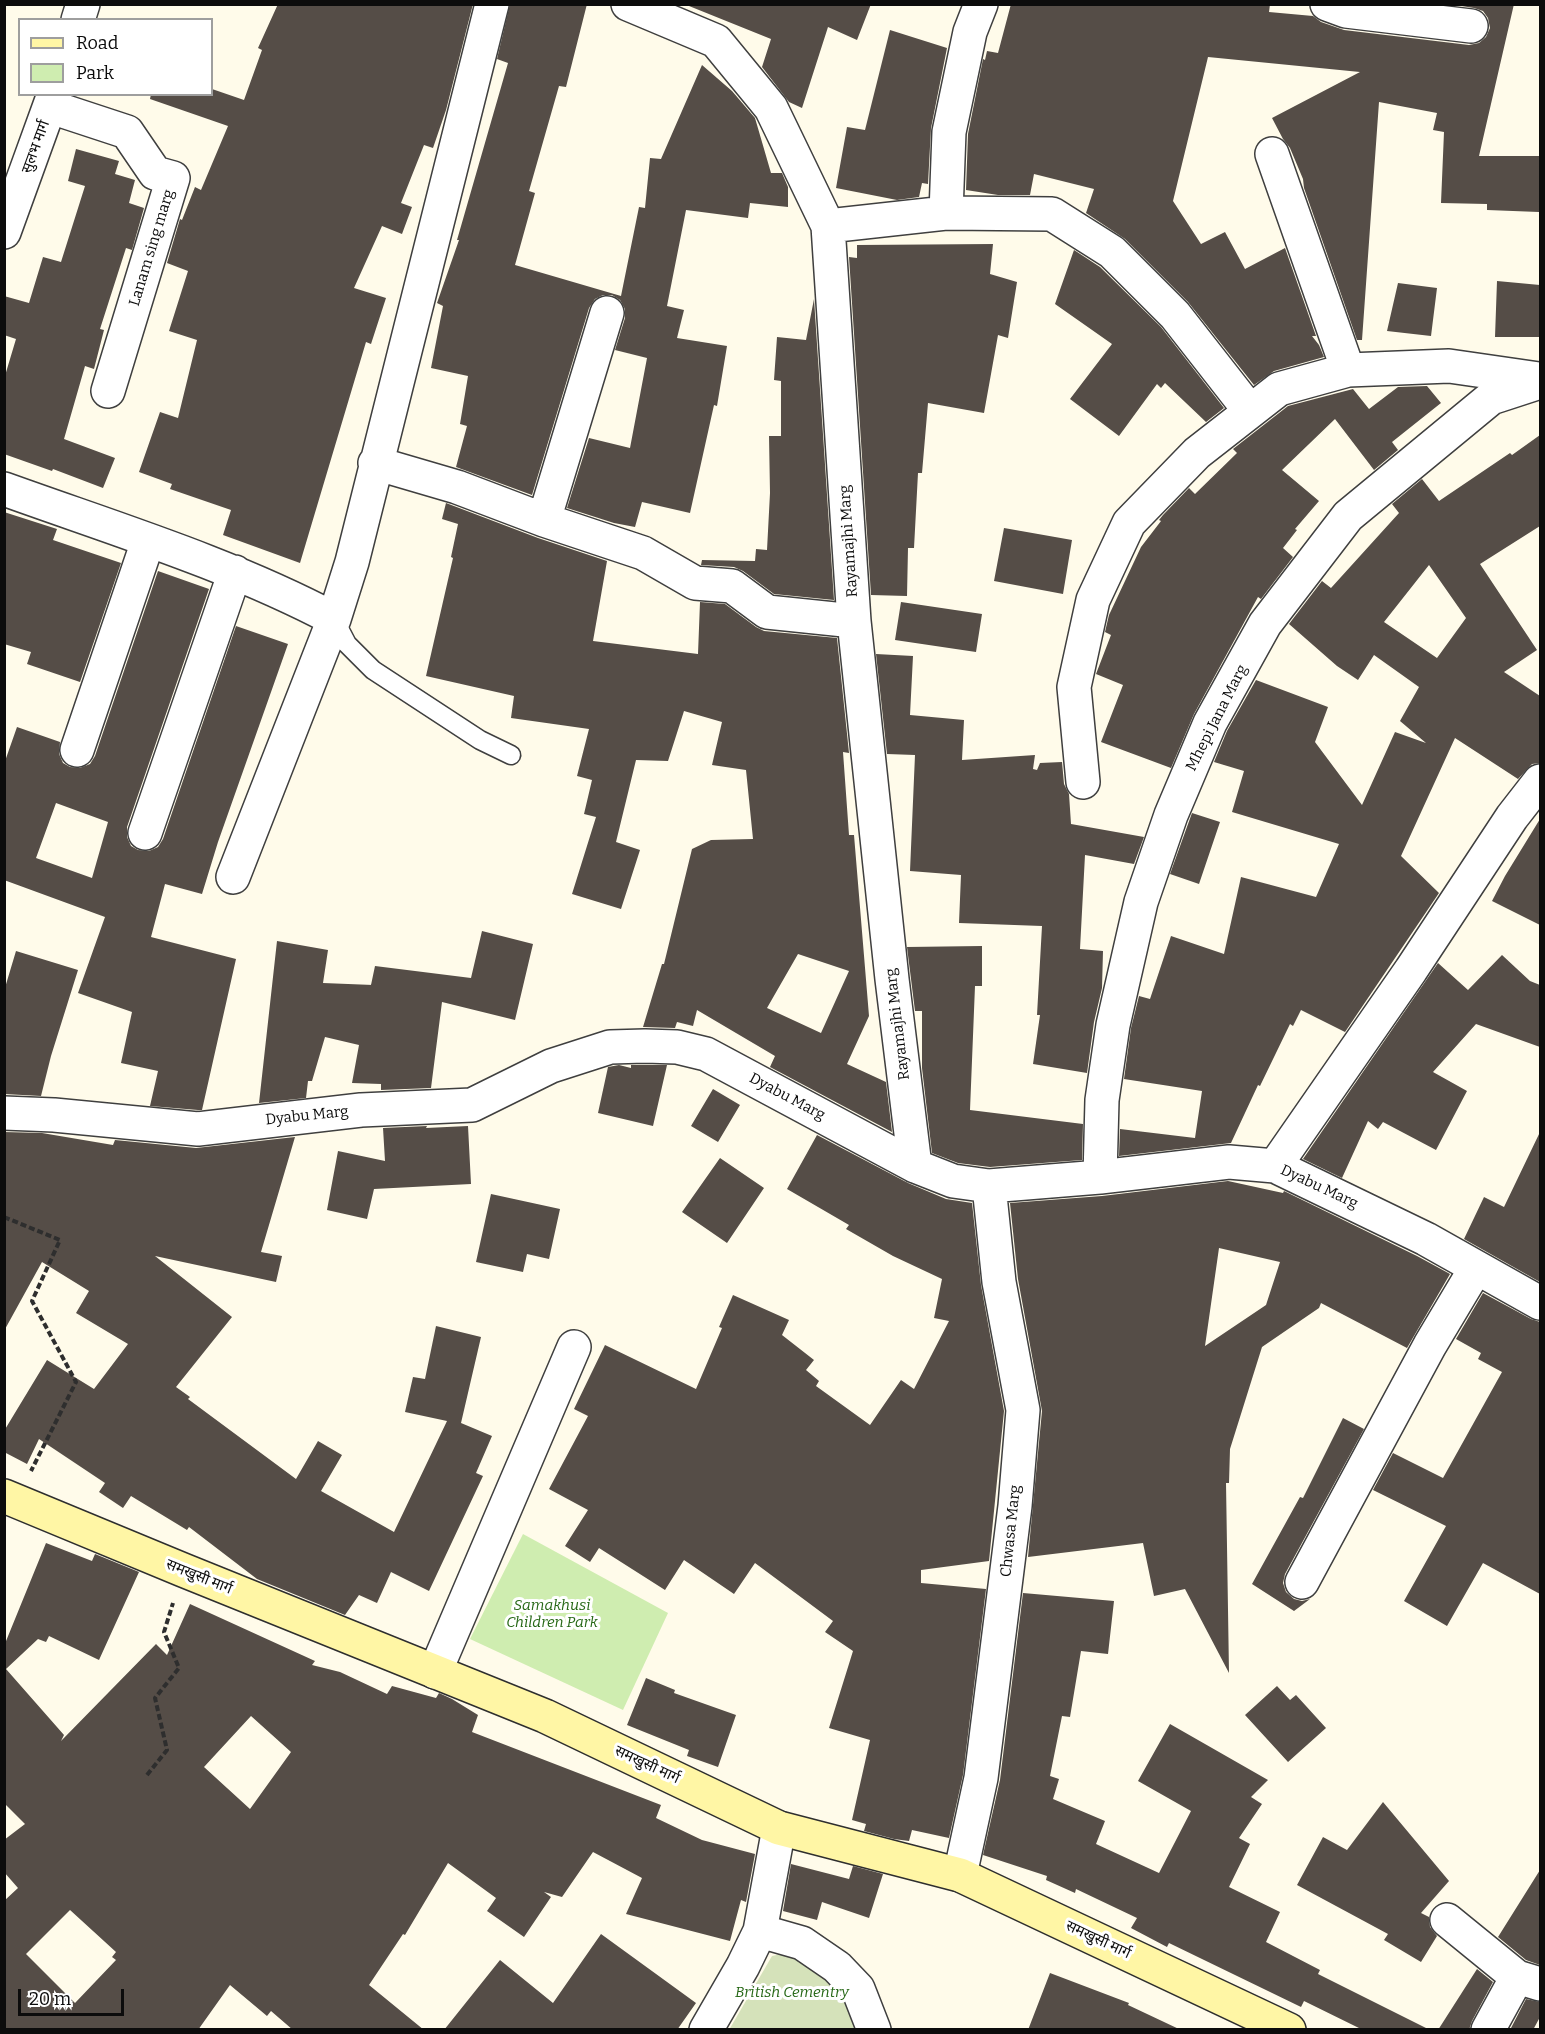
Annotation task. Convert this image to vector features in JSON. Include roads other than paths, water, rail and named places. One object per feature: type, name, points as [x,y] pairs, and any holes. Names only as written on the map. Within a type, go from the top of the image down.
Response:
[{"type":"main road","name":"समखुसी मार्ग","points":[[10,1498],[545,1716],[779,1828],[960,1875],[1289,2030]]},
{"type":"street","points":[[233,877],[334,619],[352,562],[492,4]]},
{"type":"street","name":"Rayamajhi Marg","points":[[628,4],[716,41],[771,108],[828,225],[854,621],[892,979],[915,1166]]},
{"type":"street","points":[[946,213],[949,132],[970,32],[981,4]]},
{"type":"street","points":[[1328,4],[1346,10],[1471,26]]},
{"type":"street","name":"सुलभ मार्ग","points":[[4,232],[53,101]]},
{"type":"street","name":"Lanam sing marg","points":[[53,101],[127,132],[155,173],[173,178],[108,391]]},
{"type":"street","points":[[1272,154],[1348,370]]},
{"type":"street","points":[[828,225],[946,213],[1052,214],[1112,252],[1175,315],[1250,411]]},
{"type":"street","points":[[544,520],[607,313]]},
{"type":"street","points":[[1083,782],[1074,687],[1093,600],[1129,523],[1197,453],[1279,389],[1348,370],[1449,366],[1540,380]]},
{"type":"street","name":"Mhepi Jana Marg","points":[[1100,1178],[1102,1101],[1113,1024],[1142,902],[1171,815],[1210,723],[1265,624],[1348,516],[1491,398],[1540,380]]},
{"type":"street","points":[[375,463],[457,487],[544,520],[643,553],[695,583],[732,586],[767,612],[854,621]]},
{"type":"street","points":[[4,489],[235,572],[286,593],[334,619]]},
{"type":"street","points":[[77,750],[148,541]]},
{"type":"street","points":[[145,833],[235,572]]},
{"type":"street","points":[[1275,1166],[1411,970],[1512,817],[1540,781]]},
{"type":"street","name":"Dyabu Marg","points":[[4,1113],[54,1115],[198,1129],[361,1110],[472,1105],[551,1066],[610,1047],[666,1047],[706,1054],[915,1166],[953,1180],[989,1186],[1100,1178],[1229,1162],[1275,1166],[1426,1239],[1540,1303]]},
{"type":"street","name":"Chwasa Marg","points":[[960,1875],[981,1778],[1015,1506],[1023,1410],[999,1282],[989,1186]]},
{"type":"street","points":[[1302,1582],[1430,1345],[1476,1268]]},
{"type":"street","points":[[435,1672],[574,1347]]},
{"type":"street","points":[[706,2030],[743,1966],[760,1931],[779,1828]]},
{"type":"street","points":[[1447,1920],[1529,1980],[1488,2030]]},
{"type":"street","points":[[760,1931],[802,1943],[837,1967],[858,1989],[874,2030]]},
{"type":"lane","points":[[334,619],[347,644],[373,670],[480,740],[511,755]]},
{"type":"park label","name":"Samakhusi Children Park","points":[[552,1614]]},
{"type":"park label","name":"British Cementry","points":[[792,1993]]}]
